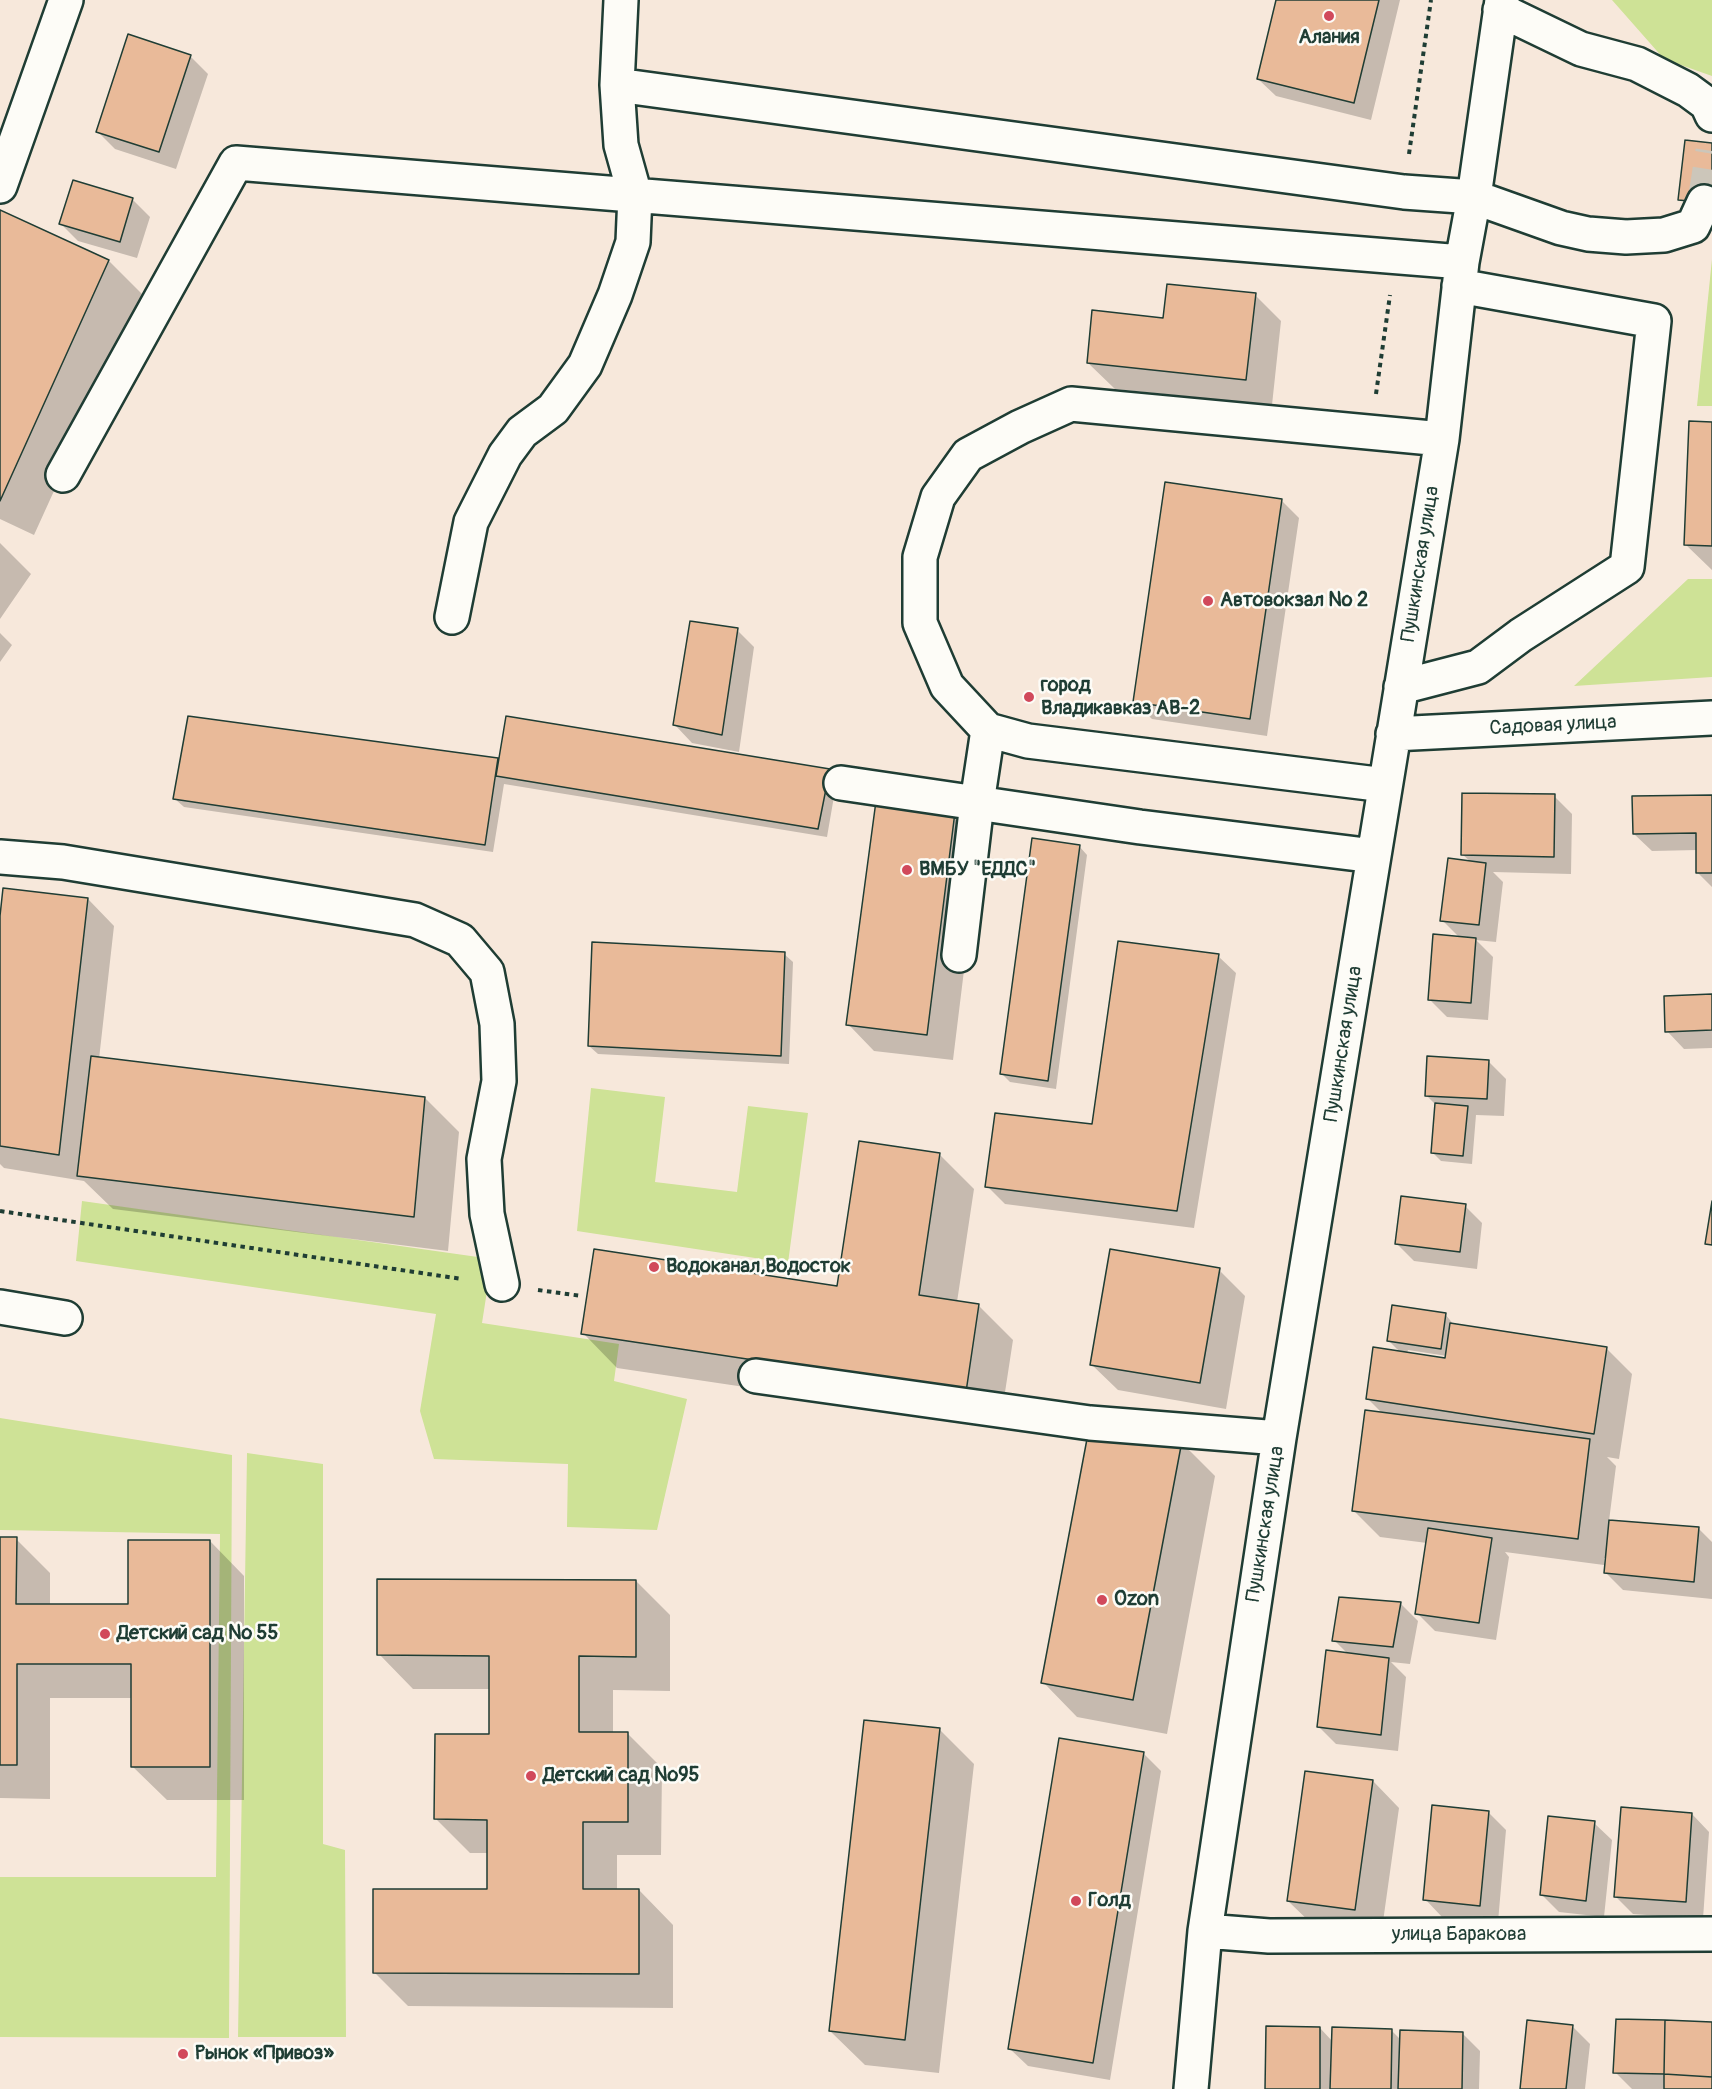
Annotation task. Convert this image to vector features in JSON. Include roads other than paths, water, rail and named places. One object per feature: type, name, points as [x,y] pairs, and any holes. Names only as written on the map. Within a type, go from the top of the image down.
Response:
[{"type":"street","points":[[0,186],[66,0]]},
{"type":"street","points":[[452,617],[471,522],[505,455],[522,432],[553,409],[585,365],[615,296],[633,242],[635,195],[621,146],[617,86],[621,0]]},
{"type":"street","points":[[1501,5],[1581,49],[1637,64],[1688,90],[1707,104],[1712,115]]},
{"type":"street","name":"Пушкинская улица","points":[[1191,2089],[1206,1931],[1279,1438],[1442,439],[1460,274],[1474,197],[1501,5]]},
{"type":"street","points":[[617,86],[1392,191],[1474,197],[1561,228],[1588,234],[1626,237],[1664,236],[1693,226],[1704,202]]},
{"type":"street","points":[[63,475],[236,163],[635,195],[1460,274],[1654,321],[1627,567],[1521,635],[1478,667],[1401,687]]},
{"type":"street","points":[[1385,785],[1028,741],[988,730],[947,686],[920,623],[920,557],[938,497],[968,455],[1020,427],[1071,404],[1442,439]]},
{"type":"street","name":"Садовая улица","points":[[1393,734],[1712,718]]},
{"type":"street","points":[[959,955],[988,730]]},
{"type":"street","points":[[842,783],[1140,827],[1374,856]]},
{"type":"street","points":[[0,856],[63,862],[415,920],[460,940],[487,972],[497,1024],[499,1081],[484,1159],[487,1214],[502,1284]]},
{"type":"street","points":[[0,1307],[65,1318]]},
{"type":"street","points":[[756,1376],[1090,1423],[1279,1438]]},
{"type":"street","name":"улица Баракова","points":[[1206,1931],[1269,1935],[1712,1934]]},
{"type":"tunnel","points":[[1704,202],[1712,151]]},
{"type":"place","name":"Алания","points":[[1329,16]]},
{"type":"place","name":"Автовокзал № 2","points":[[1208,601]]},
{"type":"place","name":"город Владикавказ АВ-2","points":[[1029,697]]},
{"type":"place","name":"ВМБУ \"ЕДДС\"","points":[[907,870]]},
{"type":"place","name":"Водоканал,Водосток","points":[[654,1267]]},
{"type":"place","name":"Ozon","points":[[1102,1600]]},
{"type":"place","name":"Детский сад № 55","points":[[105,1634]]},
{"type":"place","name":"Детский сад №95","points":[[531,1776]]},
{"type":"place","name":"Голд","points":[[1076,1901]]},
{"type":"place","name":"Рынок «Привоз»","points":[[183,2054]]}]
